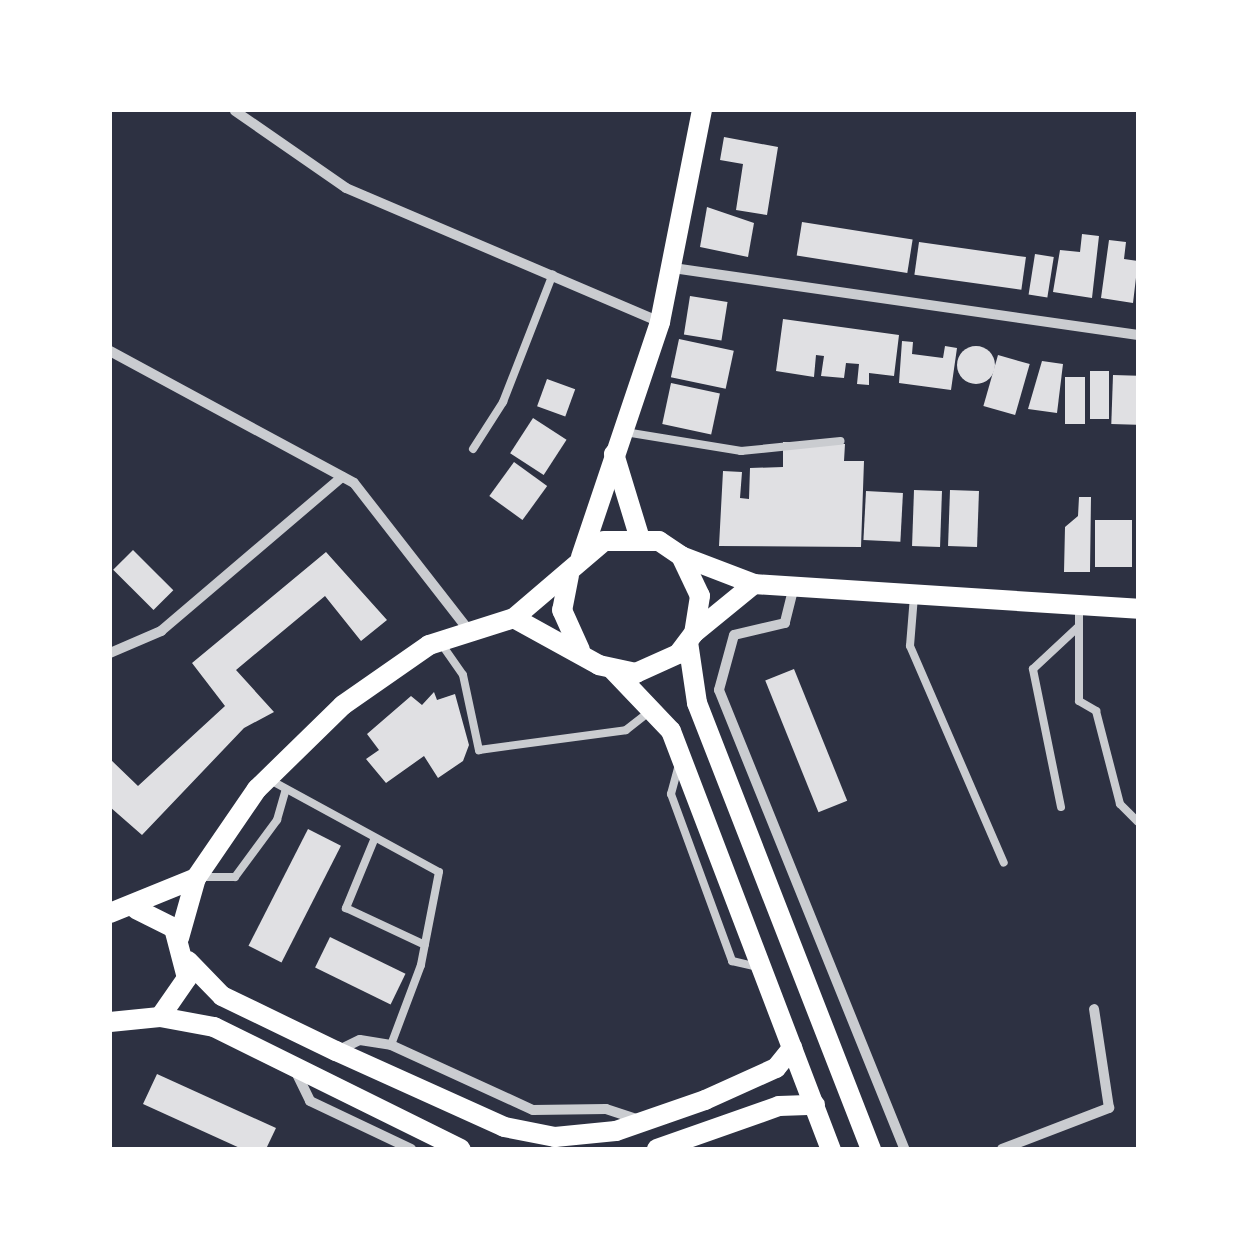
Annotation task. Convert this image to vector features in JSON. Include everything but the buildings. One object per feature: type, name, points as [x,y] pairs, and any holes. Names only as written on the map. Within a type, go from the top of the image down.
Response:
[{"type":"main road","points":[[582,652],[562,610],[660,322],[702,110]]},
{"type":"main road","points":[[613,452],[639,536]]},
{"type":"main road","points":[[792,1048],[776,1068],[644,1122],[555,1138],[504,1127],[222,996],[188,961],[180,938],[196,878],[267,778],[343,705],[440,641],[466,628],[514,618],[604,540],[639,536],[754,584],[914,596],[1078,617],[1138,608]]},
{"type":"main road","points":[[680,556],[700,596],[691,637],[715,748],[871,1149]]},
{"type":"main road","points":[[613,670],[664,664],[754,584]]},
{"type":"main road","points":[[514,618],[613,670],[653,708],[681,758],[831,1149]]},
{"type":"main road","points":[[110,913],[136,909],[196,878]]},
{"type":"main road","points":[[136,909],[180,938]]},
{"type":"main road","points":[[160,1017],[185,986],[188,961]]},
{"type":"main road","points":[[110,1022],[160,1017],[214,1026],[461,1149]]},
{"type":"main road","points":[[657,1149],[779,1106],[814,1104]]},
{"type":"street","points":[[235,111],[346,188],[660,322]]},
{"type":"street","points":[[673,268],[1138,335]]},
{"type":"street","points":[[110,351],[342,476],[389,521],[466,628]]},
{"type":"street","points":[[110,652],[161,631],[342,476]]},
{"type":"street","points":[[794,586],[785,623],[734,636],[722,658],[718,690],[904,1149]]},
{"type":"street","points":[[1002,1149],[1109,1108],[1094,1008]]},
{"type":"street","points":[[336,1051],[360,1040],[391,1045],[533,1110],[606,1110],[644,1122]]},
{"type":"street","points":[[291,1064],[310,1101],[411,1149]]},
{"type":"lane","points":[[472,449],[502,402],[553,274]]},
{"type":"lane","points":[[620,431],[742,451],[840,441]]},
{"type":"lane","points":[[914,596],[910,646],[1004,863]]},
{"type":"lane","points":[[1061,808],[1033,669],[1078,617]]},
{"type":"lane","points":[[1078,617],[1079,701],[1096,711],[1120,804],[1138,822]]},
{"type":"lane","points":[[440,641],[463,675],[479,750],[626,730],[653,708]]},
{"type":"lane","points":[[715,748],[735,737]]},
{"type":"lane","points":[[267,778],[374,840],[439,872],[425,945],[391,1045]]},
{"type":"lane","points":[[196,878],[235,877],[277,820],[286,789]]},
{"type":"lane","points":[[374,840],[346,908],[425,945]]}]
